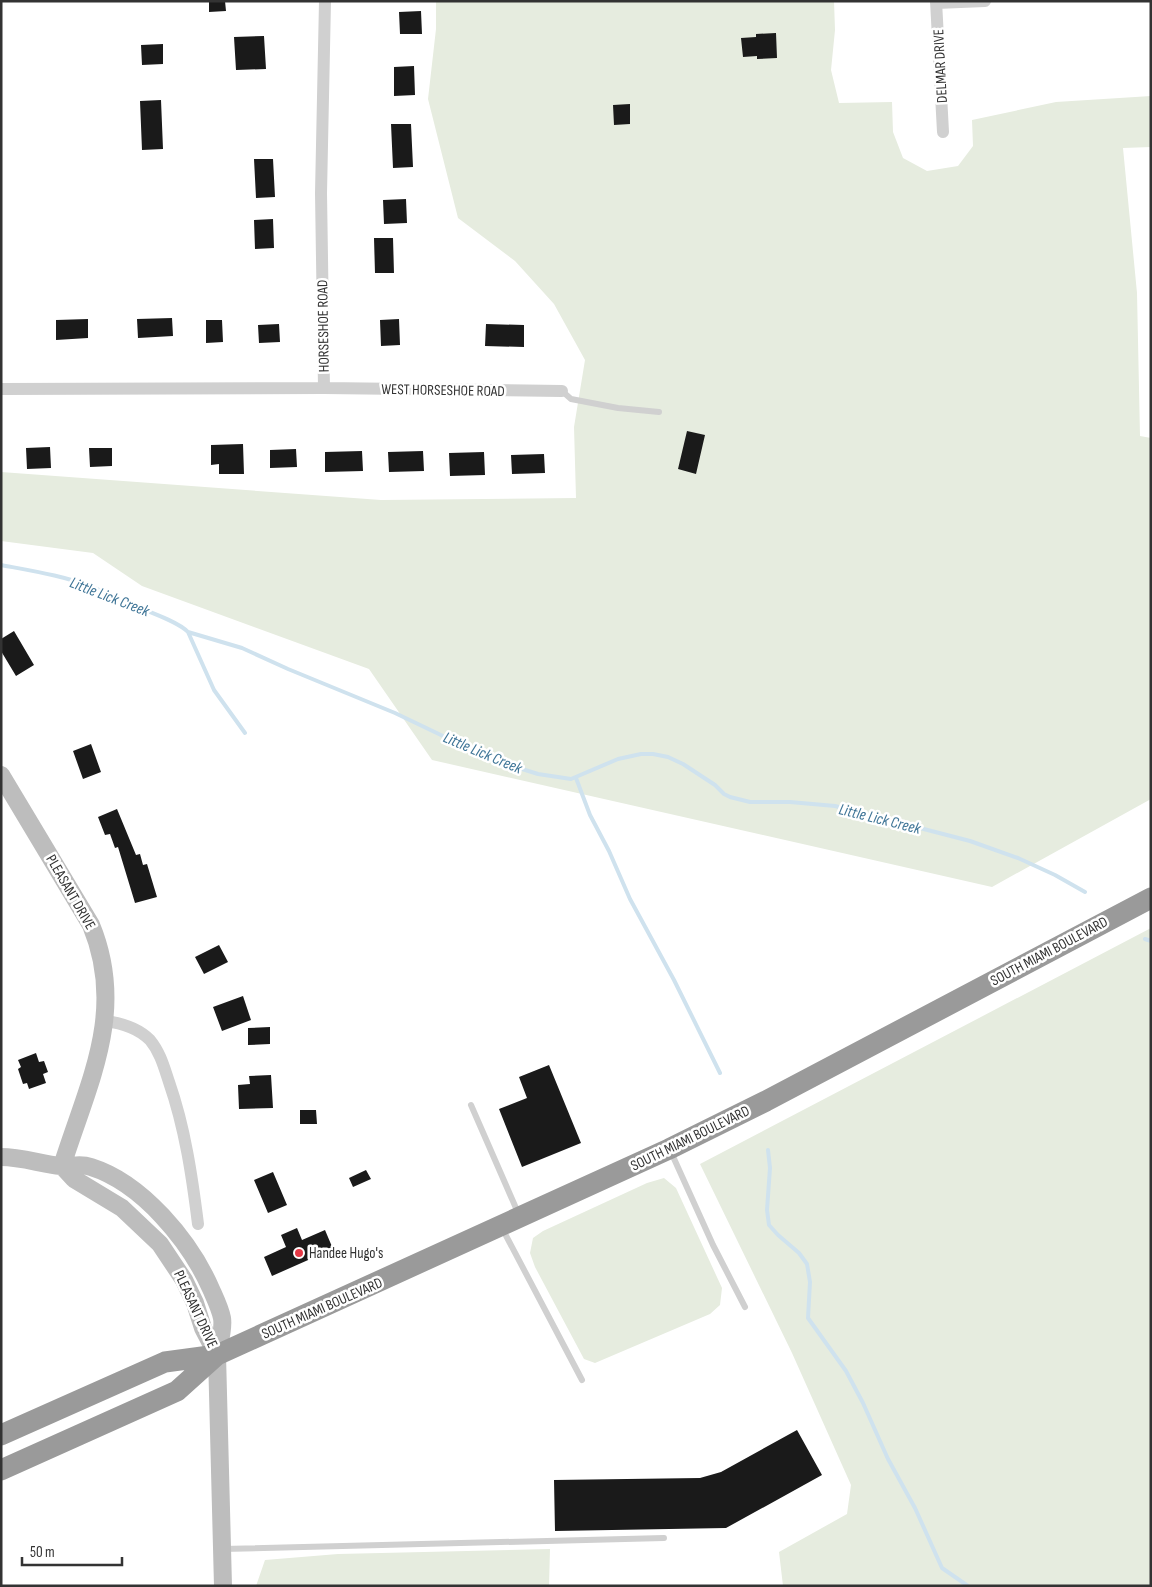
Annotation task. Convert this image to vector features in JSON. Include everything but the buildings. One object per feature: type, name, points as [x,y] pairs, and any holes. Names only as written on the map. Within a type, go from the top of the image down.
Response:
[{"type":"highway","name":"SOUTH MIAMI BOULEVARD","points":[[1,1435],[164,1362],[217,1355],[670,1149],[766,1101],[1151,898]]},
{"type":"highway","name":"SOUTH MIAMI BOULEVARD","points":[[1,1470],[177,1391],[217,1355]]},
{"type":"street","name":"HORSESHOE ROAD","points":[[1,389],[324,388],[321,193],[324,1]]},
{"type":"street","points":[[936,2],[985,1]]},
{"type":"street","name":"DELMAR DRIVE","points":[[936,2],[944,132]]},
{"type":"street","name":"WEST HORSESHOE ROAD","points":[[324,388],[562,391]]},
{"type":"street","name":"PLEASANT DRIVE","points":[[1,775],[91,925],[104,973],[106,988],[105,1021],[98,1053],[62,1166],[81,1164],[101,1170],[134,1191],[150,1204],[176,1231],[203,1271],[219,1308],[222,1319],[217,1355],[223,1586]]},
{"type":"street","points":[[105,1021],[120,1023],[137,1030],[150,1041],[159,1053],[173,1094],[186,1143],[198,1224]]},
{"type":"street","points":[[1,1157],[62,1166]]},
{"type":"lane","points":[[562,391],[571,399],[618,408],[659,412]]},
{"type":"lane","points":[[471,1105],[520,1218]]},
{"type":"lane","points":[[670,1149],[713,1245],[744,1307]]},
{"type":"lane","points":[[501,1227],[582,1380]]},
{"type":"lane","points":[[222,1549],[664,1538]]},
{"type":"shaded area","points":[[436,1],[834,1],[835,30],[831,70],[839,103],[892,102],[893,132],[903,158],[927,171],[958,166],[973,146],[972,120],[1056,102],[1151,96],[1151,147],[1123,148],[1137,293],[1140,436],[1151,438],[1151,799],[992,887],[432,760],[369,669],[142,586],[93,553],[1,541],[1,472],[381,500],[576,498],[574,427],[585,360],[554,304],[515,261],[458,218],[428,99],[436,29]]},
{"type":"shaded area","points":[[1151,928],[1151,1586],[783,1586],[779,1552],[847,1514],[851,1485],[792,1353],[700,1164]]},
{"type":"shaded area","points":[[664,1178],[676,1188],[722,1288],[720,1305],[710,1314],[595,1363],[584,1359],[535,1267],[530,1253],[533,1238],[543,1231],[647,1183]]},
{"type":"shaded area","points":[[550,1549],[549,1586],[256,1586],[265,1560],[338,1554]]},
{"type":"waterway","name":"Little Lick Creek","points":[[1,565],[61,577],[95,588],[169,620],[188,632],[242,648],[395,713],[493,760],[538,774],[571,779],[618,759],[641,754],[668,757],[683,764],[730,797],[750,802],[790,802],[835,806],[970,841],[1018,858],[1055,875],[1085,892]]},
{"type":"waterway","points":[[188,632],[214,690],[245,733]]},
{"type":"waterway","points":[[576,778],[590,815],[609,851],[630,899],[674,980],[720,1073]]},
{"type":"waterway","name":"Little Lick Creek","points":[[1145,939],[1151,941]]},
{"type":"waterway","points":[[768,1150],[770,1168],[767,1210],[769,1225],[799,1253],[807,1264],[810,1282],[808,1318],[846,1371],[863,1403],[888,1459],[915,1508],[942,1568],[968,1586]]},
{"type":"place","name":"Handee Hugo's","points":[[299,1253]]}]
